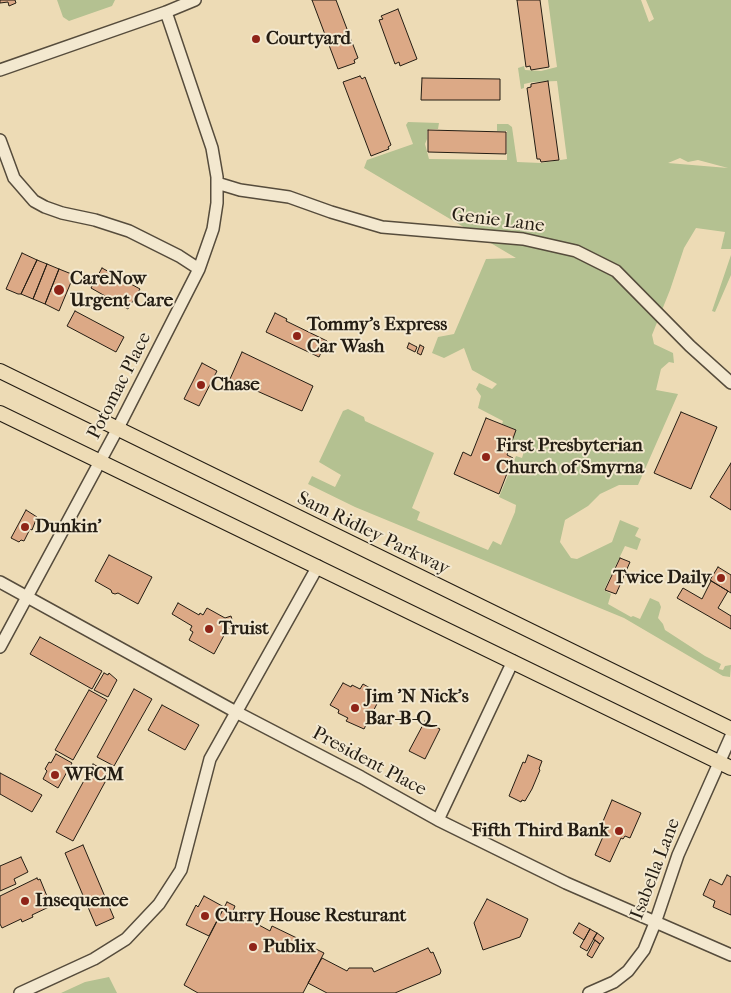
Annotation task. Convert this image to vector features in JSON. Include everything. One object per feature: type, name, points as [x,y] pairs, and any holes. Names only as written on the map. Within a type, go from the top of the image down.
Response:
[{"type":"main road","name":"Sam Ridley Parkway","points":[[0,371],[731,729]]},
{"type":"main road","points":[[0,413],[725,765]]},
{"type":"street","points":[[0,70],[195,0]]},
{"type":"street","name":"Potomac Place","points":[[0,647],[101,463],[199,269],[213,229],[217,183],[212,148],[166,12]]},
{"type":"street","points":[[0,140],[14,178],[34,201],[62,213],[95,220],[129,231],[179,256],[199,269]]},
{"type":"street","name":"Genie Lane","points":[[217,183],[240,190],[289,197],[382,227],[523,239],[576,251],[616,270],[690,346],[731,383]]},
{"type":"street","points":[[20,993],[94,960],[126,939],[159,904],[181,870],[210,759],[318,566]]},
{"type":"street","name":"President Place","points":[[0,582],[236,712],[361,776],[438,820],[566,882],[731,955]]},
{"type":"street","points":[[438,820],[513,661]]},
{"type":"street","name":"Isabella Lane","points":[[589,993],[614,982],[628,971],[644,950],[678,855],[725,765],[731,736]]},
{"type":"green space","points":[[57,0],[115,0],[112,6],[69,21],[63,17]]},
{"type":"green space","points":[[548,0],[641,0],[649,22],[654,19],[646,0],[731,0],[731,249],[721,249],[725,232],[696,228],[684,248],[652,335],[654,344],[673,353],[674,363],[669,362],[661,369],[656,390],[678,394],[638,485],[619,485],[600,494],[588,506],[565,520],[560,542],[571,558],[577,559],[612,542],[620,520],[639,528],[635,536],[641,539],[637,550],[625,546],[604,590],[611,594],[608,604],[631,617],[640,619],[650,598],[659,602],[661,607],[658,618],[665,630],[721,664],[719,669],[723,670],[725,666],[731,665],[730,677],[723,676],[624,618],[355,507],[308,484],[312,476],[335,487],[341,475],[319,462],[343,411],[348,409],[364,417],[365,421],[434,453],[412,508],[420,512],[417,520],[488,550],[493,541],[501,545],[515,512],[516,505],[499,497],[516,456],[522,458],[525,448],[511,443],[516,430],[502,424],[503,421],[478,408],[481,396],[476,389],[479,383],[492,389],[497,384],[472,370],[464,348],[444,358],[432,353],[438,337],[454,334],[486,259],[516,258],[364,168],[367,160],[413,144],[406,125],[408,122],[439,123],[438,129],[427,129],[425,144],[429,159],[507,160],[507,131],[497,131],[497,124],[508,124],[512,127],[517,162],[541,163],[567,159],[557,81],[524,84],[524,88],[521,89],[518,68],[524,66],[525,70],[541,71],[557,67]],"holes":[[[680,158],[688,162],[698,160],[728,168],[668,163]]]},
{"type":"green space","points":[[731,255],[731,275],[715,312],[712,311]]},
{"type":"green space","points":[[109,977],[117,993],[61,993],[85,982]]},
{"type":"building","points":[[0,0],[15,0],[16,3],[9,6],[8,2],[0,3]]},
{"type":"building","points":[[312,0],[336,0],[358,58],[354,60],[355,63],[338,69]]},
{"type":"building","points":[[517,0],[540,0],[549,67],[531,70],[530,66],[526,67]]},
{"type":"building","points":[[398,9],[417,59],[400,66],[399,62],[395,64],[379,20],[383,19],[381,16]]},
{"type":"building","points":[[360,76],[362,79],[365,77],[391,145],[388,147],[389,149],[371,156],[343,82]]},
{"type":"building","points":[[422,78],[500,79],[500,100],[421,100]]},
{"type":"building","points":[[548,81],[559,160],[541,162],[540,159],[537,159],[527,88],[531,87],[531,84]]},
{"type":"building","points":[[428,130],[506,132],[506,154],[428,152]]},
{"type":"building","points":[[22,253],[37,260],[21,294],[18,294],[6,289]]},
{"type":"building","points":[[37,260],[47,264],[33,299],[21,294]]},
{"type":"building","points":[[47,264],[59,269],[45,304],[33,299]]},
{"type":"building","points":[[102,268],[140,289],[128,309],[91,288]]},
{"type":"building","name":"CareNow Urgent Care","points":[[59,269],[74,275],[59,311],[45,304]]},
{"type":"building","points":[[75,311],[124,337],[116,352],[67,326]]},
{"type":"building","name":"Tommy's Express Car Wash","points":[[275,313],[287,319],[286,321],[327,341],[319,357],[266,332]]},
{"type":"building","points":[[409,343],[417,347],[415,352],[407,348]]},
{"type":"building","points":[[420,345],[424,347],[421,355],[417,353]]},
{"type":"building","points":[[242,352],[313,386],[302,411],[230,379]]},
{"type":"building","name":"Chase","points":[[202,363],[217,371],[199,406],[184,399]]},
{"type":"building","points":[[681,412],[717,427],[691,489],[654,473]]},
{"type":"building","name":"First Presbyterian Church of Smyrna","points":[[486,418],[516,430],[507,455],[513,458],[499,494],[454,474],[463,452],[471,456]]},
{"type":"building","points":[[731,463],[731,510],[710,497]]},
{"type":"building","name":"Dunkin'","points":[[26,510],[37,517],[32,530],[30,529],[24,541],[21,540],[19,542],[11,538]]},
{"type":"building","points":[[109,555],[152,577],[138,604],[118,593],[112,593],[111,590],[95,581]]},
{"type":"building","points":[[620,558],[630,562],[616,594],[605,590]]},
{"type":"building","name":"Twice Daily","points":[[718,567],[731,575],[731,593],[710,580]]},
{"type":"building","points":[[711,581],[728,591],[718,608],[731,616],[731,629],[677,598],[683,588],[702,599]]},
{"type":"building","name":"Truist","points":[[178,603],[199,615],[200,613],[203,615],[207,608],[225,618],[231,616],[234,627],[228,628],[214,654],[189,640],[193,632],[190,630],[192,626],[172,614]]},
{"type":"building","points":[[40,637],[102,671],[92,689],[30,654]]},
{"type":"building","points":[[104,673],[108,675],[109,673],[117,680],[108,697],[94,690]]},
{"type":"building","name":"Jim 'N Nick's Bar-B-Q","points":[[343,683],[360,689],[363,684],[377,692],[376,696],[380,698],[364,729],[346,721],[348,718],[338,713],[339,710],[330,705]]},
{"type":"building","points":[[134,689],[152,699],[114,766],[97,757]]},
{"type":"building","points":[[89,690],[107,700],[73,760],[55,750]]},
{"type":"building","points":[[162,705],[199,725],[185,750],[148,730]]},
{"type":"building","points":[[425,721],[440,729],[425,759],[409,751]]},
{"type":"building","name":"WFCM","points":[[56,754],[72,763],[58,788],[43,779],[47,771],[45,769]]},
{"type":"building","points":[[528,755],[542,761],[532,789],[525,801],[522,800],[521,802],[509,796],[523,762],[525,763]]},
{"type":"building","points":[[93,764],[110,773],[73,841],[56,832]]},
{"type":"building","points":[[0,773],[42,795],[32,812],[0,794]]},
{"type":"building","name":"Fifth Third Bank","points":[[612,800],[641,813],[630,838],[625,836],[623,839],[621,838],[610,862],[595,855],[605,832],[603,831],[605,827],[601,826]]},
{"type":"building","points":[[83,845],[114,918],[96,926],[65,853]]},
{"type":"building","points":[[21,857],[28,872],[14,879],[16,884],[0,891],[0,866]]},
{"type":"building","points":[[727,875],[731,877],[731,915],[713,907],[715,901],[703,895],[710,879],[722,885]]},
{"type":"building","name":"Insequence","points":[[37,878],[38,880],[40,879],[51,906],[22,922],[21,919],[2,928],[0,924],[0,896]]},
{"type":"building","name":"Curry House Resturant","points":[[204,896],[224,907],[209,936],[186,925],[196,905],[198,907]]},
{"type":"building","points":[[487,899],[528,919],[520,937],[483,950],[474,923]]},
{"type":"building","name":"Publix","points":[[227,902],[235,906],[233,911],[270,931],[272,926],[301,940],[298,945],[313,953],[316,949],[324,953],[303,993],[198,993],[184,985]]},
{"type":"building","points":[[579,923],[590,929],[584,940],[573,933]]},
{"type":"building","points":[[590,929],[597,933],[587,951],[580,947]]},
{"type":"building","points":[[597,933],[604,938],[600,944],[593,939]]},
{"type":"building","points":[[595,940],[600,944],[592,958],[587,955]]},
{"type":"building","points":[[428,948],[431,953],[433,952],[441,971],[440,974],[395,993],[327,993],[308,983],[322,958],[347,971],[349,968],[372,968],[374,972]]},
{"type":"place","name":"Courtyard","points":[[256,39]]},
{"type":"place","name":"CareNow Urgent Care","points":[[59,290]]},
{"type":"place","name":"Tommy's Express Car Wash","points":[[297,336]]},
{"type":"place","name":"Chase","points":[[201,385]]},
{"type":"place","name":"First Presbyterian Church of Smyrna","points":[[486,457]]},
{"type":"place","name":"Dunkin'","points":[[25,527]]},
{"type":"place","name":"Twice Daily","points":[[721,578]]},
{"type":"place","name":"Truist","points":[[209,629]]},
{"type":"place","name":"Jim 'N Nick's Bar-B-Q","points":[[355,708]]},
{"type":"place","name":"WFCM","points":[[55,775]]},
{"type":"place","name":"Fifth Third Bank","points":[[619,831]]},
{"type":"place","name":"Insequence","points":[[25,901]]},
{"type":"place","name":"Curry House Resturant","points":[[205,916]]},
{"type":"place","name":"Publix","points":[[253,947]]}]
